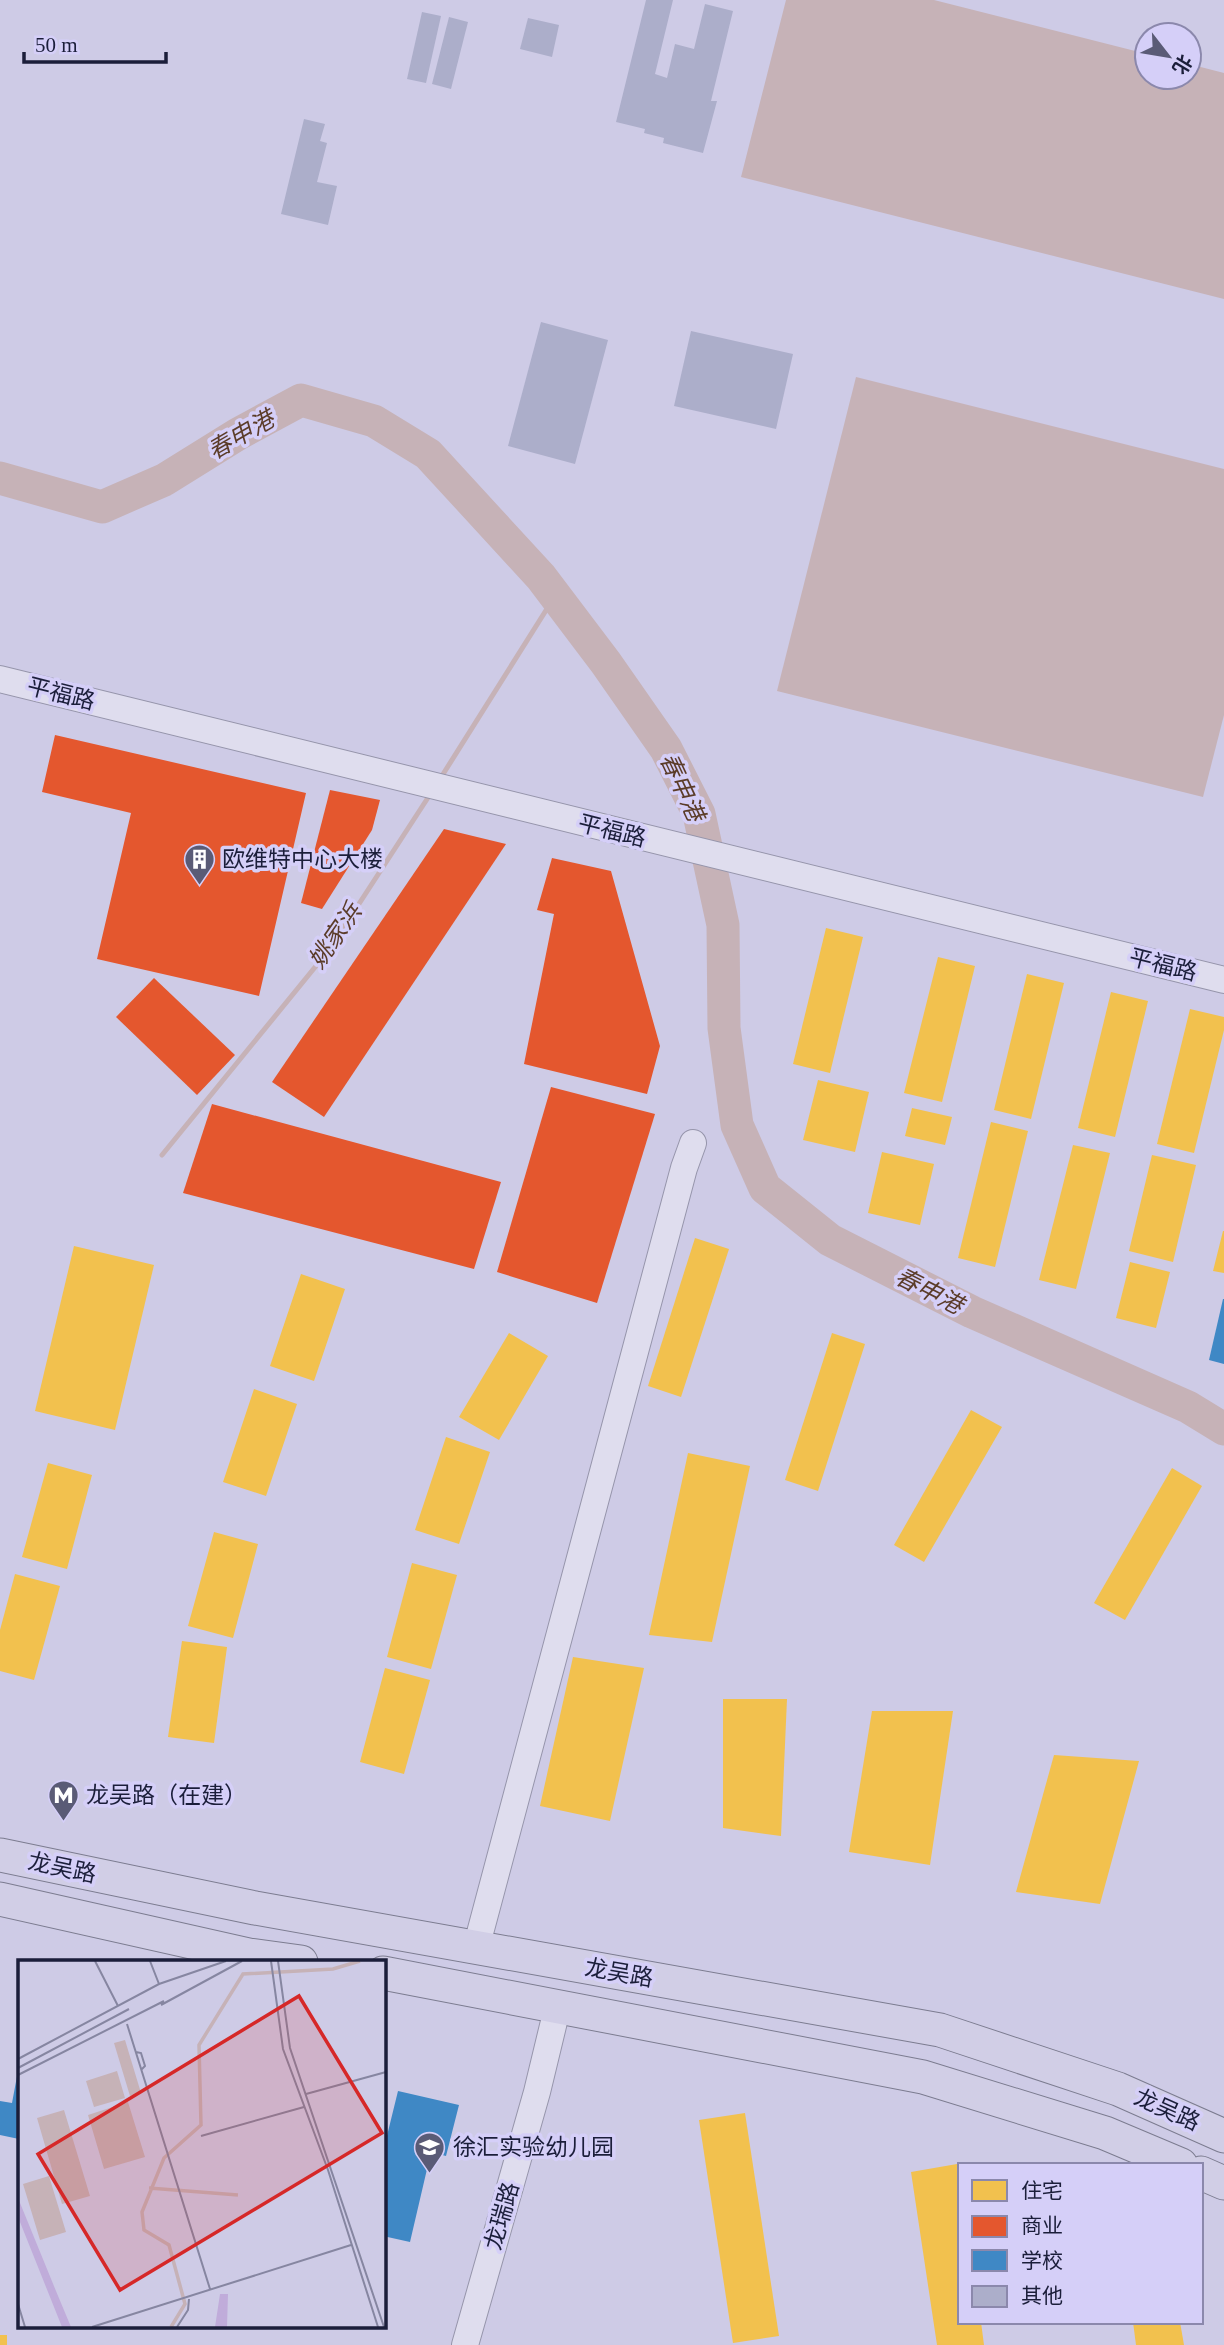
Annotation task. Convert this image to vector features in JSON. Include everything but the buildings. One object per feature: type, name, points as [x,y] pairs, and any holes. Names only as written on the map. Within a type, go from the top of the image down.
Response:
[{"type":"main road","name":"龙吴路","points":[[0,1855],[255,1908],[940,2030],[1118,2089],[1224,2136]]},
{"type":"main road","name":"龙吴路","points":[[0,1899],[249,1955],[286,1960]]},
{"type":"main road","name":"龙吴路","points":[[385,1973],[923,2077],[1105,2133],[1176,2163]]},
{"type":"main road","points":[[1203,2174],[1224,2183]]},
{"type":"street","name":"平福路","points":[[0,679],[1224,980]]},
{"type":"street","points":[[476,1948],[684,1168],[693,1143]]},
{"type":"street","name":"龙瑞路","points":[[465,2345],[537,2092],[558,2005]]},
{"type":"shaded area","points":[[786,0],[934,0],[1133,50],[1133,91],[1203,91],[1203,68],[1224,73],[1224,299],[741,177]]},
{"type":"shaded area","points":[[856,377],[1224,469],[1224,715],[1203,797],[777,691]]},
{"type":"waterway","name":"春申港","points":[[0,478],[102,507],[164,480],[238,434],[301,400],[374,421],[428,454],[541,577],[606,663],[666,749],[699,814],[723,925],[724,1028],[737,1125],[765,1188],[830,1240],[972,1312],[1188,1407],[1224,1429]]},
{"type":"waterway","name":"姚家浜","points":[[440,779],[555,596]]},
{"type":"waterway","name":"姚家浜","points":[[162,1155],[329,950],[431,793]]},
{"type":"place","name":"欧维特中心大楼","points":[[199,886]]},
{"type":"place","name":"龙吴路（在建）","points":[[63,1822]]},
{"type":"place","name":"徐汇实验幼儿园","points":[[430,2174]]}]
